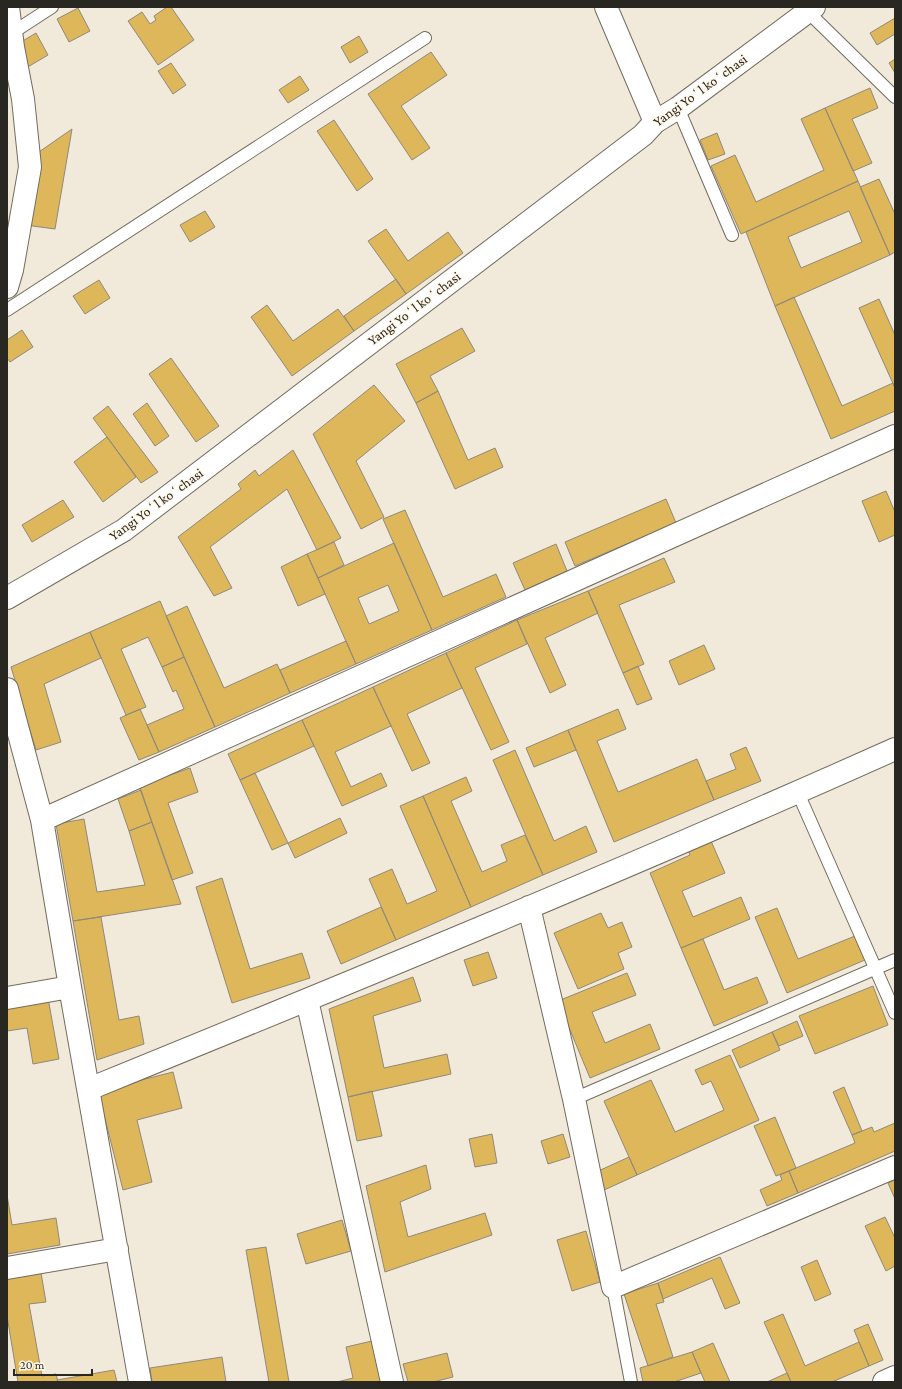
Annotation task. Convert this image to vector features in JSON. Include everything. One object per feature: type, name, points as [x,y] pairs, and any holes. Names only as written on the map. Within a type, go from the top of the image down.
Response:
[{"type":"street","points":[[7,287],[12,270],[14,227],[30,167],[23,99],[8,7]]},
{"type":"street","points":[[606,7],[655,122]]},
{"type":"street","name":"Yangi Yoʻl koʻchasi","points":[[7,598],[124,530],[642,135],[655,122],[678,108],[811,9]]},
{"type":"street","points":[[42,820],[895,436]]},
{"type":"street","points":[[7,689],[42,820],[140,1382]]},
{"type":"street","points":[[89,1089],[307,1000],[798,793],[895,749]]},
{"type":"street","points":[[529,906],[574,1100],[614,1287],[895,1167]]},
{"type":"street","points":[[7,998],[70,987]]},
{"type":"street","points":[[307,1000],[392,1382]]},
{"type":"street","points":[[7,1268],[117,1249]]},
{"type":"street","points":[[884,1382],[895,1378]]},
{"type":"lane","points":[[12,33],[52,7]]},
{"type":"lane","points":[[811,9],[895,97]]},
{"type":"lane","points":[[7,310],[425,38]]},
{"type":"lane","points":[[678,108],[732,235]]},
{"type":"lane","points":[[798,793],[895,1013]]},
{"type":"lane","points":[[574,1100],[895,960]]},
{"type":"lane","points":[[614,1287],[631,1382]]},
{"type":"building","points":[[167,7],[171,7],[194,40],[158,65],[128,21],[142,12],[150,24],[156,20],[154,16]]},
{"type":"building","points":[[78,8],[90,31],[69,42],[57,19]]},
{"type":"building","points":[[895,18],[895,34],[877,45],[870,33]]},
{"type":"building","points":[[36,33],[48,55],[21,71],[16,45]]},
{"type":"building","points":[[359,36],[368,52],[350,63],[341,47]]},
{"type":"building","points":[[431,52],[447,75],[401,106],[430,148],[412,160],[368,94]]},
{"type":"building","points":[[895,59],[895,73],[889,63]]},
{"type":"building","points":[[171,63],[186,85],[173,94],[158,71]]},
{"type":"building","points":[[300,76],[309,90],[288,103],[279,90]]},
{"type":"building","points":[[870,88],[878,108],[852,119],[872,163],[853,171],[825,108]]},
{"type":"building","points":[[825,108],[858,181],[741,234],[711,166],[735,155],[756,202],[824,170],[801,119]]},
{"type":"building","points":[[334,120],[373,179],[357,191],[317,131]]},
{"type":"building","points":[[72,129],[55,229],[25,225],[36,154]]},
{"type":"building","points":[[717,133],[725,154],[708,160],[700,140]]},
{"type":"building","points":[[879,179],[895,214],[895,252],[890,255],[860,187]]},
{"type":"building","points":[[858,181],[890,255],[775,306],[746,232]],"holes":[[[849,211],[862,242],[801,268],[788,237]]]},
{"type":"building","points":[[205,211],[215,227],[190,242],[180,225]]},
{"type":"building","points":[[386,229],[408,261],[448,232],[463,253],[406,294],[368,241]]},
{"type":"building","points":[[396,279],[406,294],[354,331],[344,316]]},
{"type":"building","points":[[99,280],[110,298],[85,314],[73,296]]},
{"type":"building","points":[[794,297],[842,406],[893,383],[895,388],[895,411],[831,439],[775,306]]},
{"type":"building","points":[[879,299],[895,335],[895,388],[859,308]]},
{"type":"building","points":[[267,305],[293,341],[338,309],[354,331],[292,376],[251,317]]},
{"type":"building","points":[[462,328],[475,351],[430,376],[438,391],[416,403],[396,364]]},
{"type":"building","points":[[22,330],[33,347],[10,362],[7,358],[7,340]]},
{"type":"building","points":[[171,358],[219,426],[196,442],[149,374]]},
{"type":"building","points":[[374,385],[405,421],[356,461],[384,517],[361,529],[313,434]]},
{"type":"building","points":[[438,391],[468,460],[495,448],[503,467],[455,489],[416,403]]},
{"type":"building","points":[[147,403],[169,436],[155,446],[133,414]]},
{"type":"building","points":[[108,406],[158,472],[141,483],[93,418]]},
{"type":"building","points":[[107,437],[136,477],[103,502],[74,462]]},
{"type":"building","points":[[293,450],[341,538],[317,550],[287,489],[210,547],[232,588],[214,596],[178,537],[241,489],[238,484],[255,470],[259,476]]},
{"type":"building","points":[[886,491],[895,512],[895,535],[879,542],[862,501]]},
{"type":"building","points":[[666,499],[676,523],[575,566],[565,542]]},
{"type":"building","points":[[63,500],[74,517],[32,542],[22,525]]},
{"type":"building","points":[[405,510],[443,597],[496,574],[506,597],[432,630],[383,519]]},
{"type":"building","points":[[334,542],[344,565],[318,578],[307,554]]},
{"type":"building","points":[[394,543],[432,630],[356,664],[318,578]],"holes":[[[388,585],[399,611],[369,624],[358,598]]]},
{"type":"building","points":[[556,544],[567,571],[525,590],[513,563]]},
{"type":"building","points":[[307,554],[325,594],[298,606],[281,567]]},
{"type":"building","points":[[664,558],[675,582],[619,605],[644,664],[623,673],[588,591]]},
{"type":"building","points":[[588,591],[598,613],[545,638],[566,685],[550,693],[517,620]]},
{"type":"building","points":[[160,601],[184,657],[162,667],[148,637],[121,649],[146,707],[126,715],[90,632]]},
{"type":"building","points":[[187,606],[224,688],[277,664],[290,693],[215,727],[166,616]]},
{"type":"building","points":[[517,620],[527,644],[475,668],[509,742],[491,750],[446,653]]},
{"type":"building","points":[[90,632],[101,658],[44,684],[61,742],[36,750],[11,667]]},
{"type":"building","points":[[346,641],[356,664],[290,693],[280,670]]},
{"type":"building","points":[[704,645],[715,669],[679,685],[669,661]]},
{"type":"building","points":[[446,653],[462,688],[407,714],[430,763],[412,771],[373,687]]},
{"type":"building","points":[[184,657],[215,727],[159,752],[147,725],[184,709],[176,690],[173,692],[162,667]]},
{"type":"building","points":[[638,666],[652,699],[637,705],[623,673]]},
{"type":"building","points":[[373,687],[391,726],[335,752],[351,787],[381,773],[387,786],[342,806],[302,720]]},
{"type":"building","points":[[140,709],[159,752],[139,760],[120,718]]},
{"type":"building","points":[[618,709],[626,729],[597,741],[618,792],[697,759],[714,800],[614,842],[568,730]]},
{"type":"building","points":[[302,720],[314,746],[240,780],[228,754]]},
{"type":"building","points":[[568,730],[576,750],[534,767],[526,748]]},
{"type":"building","points":[[746,747],[761,781],[714,800],[706,781],[736,769],[730,754]]},
{"type":"building","points":[[515,750],[554,841],[586,826],[597,852],[543,875],[493,760]]},
{"type":"building","points":[[190,768],[198,792],[168,803],[193,873],[172,880],[139,786]]},
{"type":"building","points":[[255,773],[288,843],[272,850],[240,780]]},
{"type":"building","points":[[466,777],[472,791],[451,801],[482,872],[507,861],[501,845],[525,835],[543,875],[471,907],[423,796]]},
{"type":"building","points":[[141,790],[152,822],[129,831],[118,799]]},
{"type":"building","points":[[423,796],[471,907],[396,940],[369,879],[392,869],[407,904],[437,891],[400,806]]},
{"type":"building","points":[[340,818],[347,833],[295,858],[288,843]]},
{"type":"building","points":[[84,819],[97,892],[145,885],[129,831],[152,822],[181,904],[73,921],[56,824]]},
{"type":"building","points":[[711,841],[725,873],[682,891],[693,917],[741,897],[750,919],[681,948],[650,873],[690,855],[688,850]]},
{"type":"building","points":[[222,878],[250,969],[302,953],[310,978],[232,1003],[196,887]]},
{"type":"building","points":[[381,907],[396,940],[341,964],[327,931]]},
{"type":"building","points":[[777,908],[798,959],[855,936],[865,960],[787,993],[755,917]]},
{"type":"building","points":[[601,913],[608,928],[622,922],[632,947],[618,953],[624,969],[578,989],[554,933]]},
{"type":"building","points":[[101,917],[119,1020],[139,1016],[144,1044],[97,1060],[73,921]]},
{"type":"building","points":[[703,939],[724,990],[757,977],[768,1003],[714,1026],[681,948]]},
{"type":"building","points":[[488,952],[497,978],[473,986],[464,960]]},
{"type":"building","points":[[627,973],[636,995],[592,1012],[605,1043],[650,1024],[660,1049],[590,1078],[558,1001]]},
{"type":"building","points":[[413,977],[421,1001],[373,1016],[384,1068],[447,1054],[451,1074],[348,1097],[329,1009]]},
{"type":"building","points":[[873,986],[888,1025],[815,1054],[799,1016]]},
{"type":"building","points":[[48,998],[59,1059],[33,1064],[27,1028],[7,1031],[7,1005]]},
{"type":"building","points":[[797,1021],[803,1036],[779,1046],[772,1032]]},
{"type":"building","points":[[772,1032],[780,1050],[740,1068],[732,1050]]},
{"type":"building","points":[[730,1055],[759,1120],[637,1175],[604,1101],[651,1080],[675,1132],[724,1110],[711,1081],[702,1085],[695,1070]]},
{"type":"building","points":[[173,1072],[182,1108],[137,1120],[152,1182],[123,1190],[98,1091]]},
{"type":"building","points":[[844,1087],[862,1131],[852,1135],[833,1092]]},
{"type":"building","points":[[372,1091],[382,1136],[357,1141],[348,1097]]},
{"type":"building","points":[[775,1117],[796,1168],[776,1176],[754,1126]]},
{"type":"building","points":[[895,1123],[895,1151],[798,1193],[789,1171],[855,1143],[852,1135],[872,1127],[874,1132]]},
{"type":"building","points":[[492,1134],[497,1163],[475,1167],[469,1139]]},
{"type":"building","points":[[563,1134],[570,1157],[548,1164],[541,1141]]},
{"type":"building","points":[[629,1157],[637,1175],[602,1191],[594,1173]]},
{"type":"building","points":[[426,1165],[431,1189],[400,1202],[408,1237],[485,1213],[492,1235],[385,1272],[366,1186]]},
{"type":"building","points":[[789,1171],[798,1193],[767,1206],[760,1190],[782,1180],[780,1175]]},
{"type":"building","points":[[895,1180],[895,1199],[888,1183]]},
{"type":"building","points":[[7,1195],[12,1225],[56,1218],[60,1245],[7,1254]]},
{"type":"building","points":[[885,1217],[895,1238],[895,1266],[886,1271],[865,1226]]},
{"type":"building","points":[[342,1220],[351,1251],[306,1264],[297,1234]]},
{"type":"building","points":[[586,1231],[600,1282],[572,1291],[557,1240]]},
{"type":"building","points":[[266,1247],[289,1382],[269,1382],[246,1250]]},
{"type":"building","points":[[720,1257],[740,1303],[725,1309],[712,1278],[663,1299],[658,1283]]},
{"type":"building","points":[[817,1260],[831,1294],[815,1301],[801,1267]]},
{"type":"building","points":[[41,1273],[46,1302],[29,1304],[42,1376],[56,1374],[58,1382],[18,1382],[7,1316],[7,1279]]},
{"type":"building","points":[[658,1283],[664,1302],[656,1304],[673,1357],[648,1366],[624,1294]]},
{"type":"building","points":[[783,1314],[805,1366],[859,1342],[869,1366],[832,1382],[791,1382],[764,1322]]},
{"type":"building","points":[[868,1324],[883,1360],[869,1366],[854,1330]]},
{"type":"building","points":[[372,1341],[381,1382],[337,1382],[353,1378],[346,1347]]},
{"type":"building","points":[[713,1343],[730,1382],[705,1382],[701,1373],[692,1352]]},
{"type":"building","points":[[692,1352],[701,1373],[674,1382],[643,1382],[640,1368]]},
{"type":"building","points":[[447,1353],[453,1377],[433,1382],[408,1382],[403,1364]]},
{"type":"building","points":[[222,1357],[226,1382],[152,1382],[150,1368]]},
{"type":"building","points":[[114,1370],[117,1382],[58,1382],[57,1380]]},
{"type":"building","points":[[787,1373],[791,1382],[767,1382]]}]
